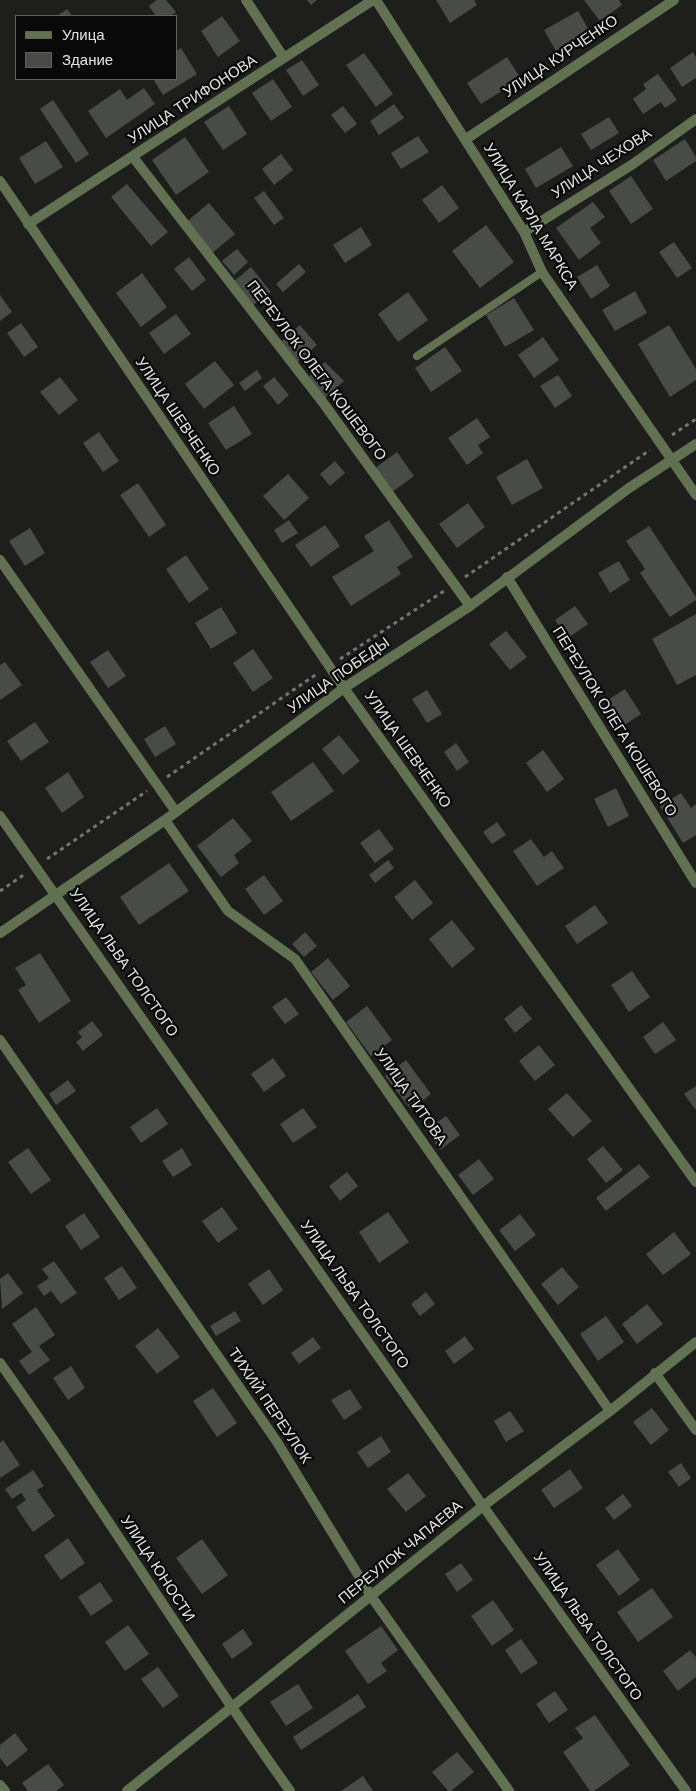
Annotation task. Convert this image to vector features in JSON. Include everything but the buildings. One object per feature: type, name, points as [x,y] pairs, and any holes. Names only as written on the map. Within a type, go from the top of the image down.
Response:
[{"type":"street","points":[[246,0],[284,58]]},
{"type":"street","name":"УЛИЦА ТРИФОНОВА","points":[[28,224],[375,0]]},
{"type":"street","name":"УЛИЦА КАРЛА МАРКСА","points":[[375,0],[524,232],[542,272],[696,494]]},
{"type":"street","name":"УЛИЦА КУРЧЕНКО","points":[[466,139],[674,0]]},
{"type":"street","name":"УЛИЦА ЧЕХОВА","points":[[524,232],[632,164],[696,119]]},
{"type":"street","name":"ПЕРЕУЛОК ОЛЕГА КОШЕВОГО","points":[[133,157],[324,404],[470,606]]},
{"type":"street","name":"УЛИЦА ШЕВЧЕНКО","points":[[0,181],[344,688],[696,1182]]},
{"type":"street","name":"УЛИЦА ПОБЕДЫ","points":[[0,933],[165,820],[344,688],[470,606],[629,488],[696,444]]},
{"type":"street","points":[[0,560],[176,812]]},
{"type":"street","name":"ПЕРЕУЛОК ОЛЕГА КОШЕВОГО","points":[[507,577],[696,884]]},
{"type":"street","name":"УЛИЦА ЛЬВА ТОЛСТОГО","points":[[0,816],[56,893],[483,1506],[686,1791]]},
{"type":"street","name":"УЛИЦА ТИТОВА","points":[[165,820],[228,911],[295,959],[610,1411]]},
{"type":"street","name":"ТИХИЙ ПЕРЕУЛОК","points":[[0,1040],[277,1442],[371,1596],[509,1791]]},
{"type":"street","name":"ПЕРЕУЛОК ЧАПАЕВА","points":[[127,1791],[483,1506],[610,1411],[696,1342]]},
{"type":"street","name":"УЛИЦА ЮНОСТИ","points":[[0,1363],[38,1417],[231,1708],[290,1791]]},
{"type":"street","points":[[655,1373],[696,1430]]},
{"type":"street","points":[[0,1785],[4,1791]]},
{"type":"lane","points":[[417,356],[542,272]]},
{"type":"path","points":[[0,891],[329,666],[454,584],[696,419]]}]
